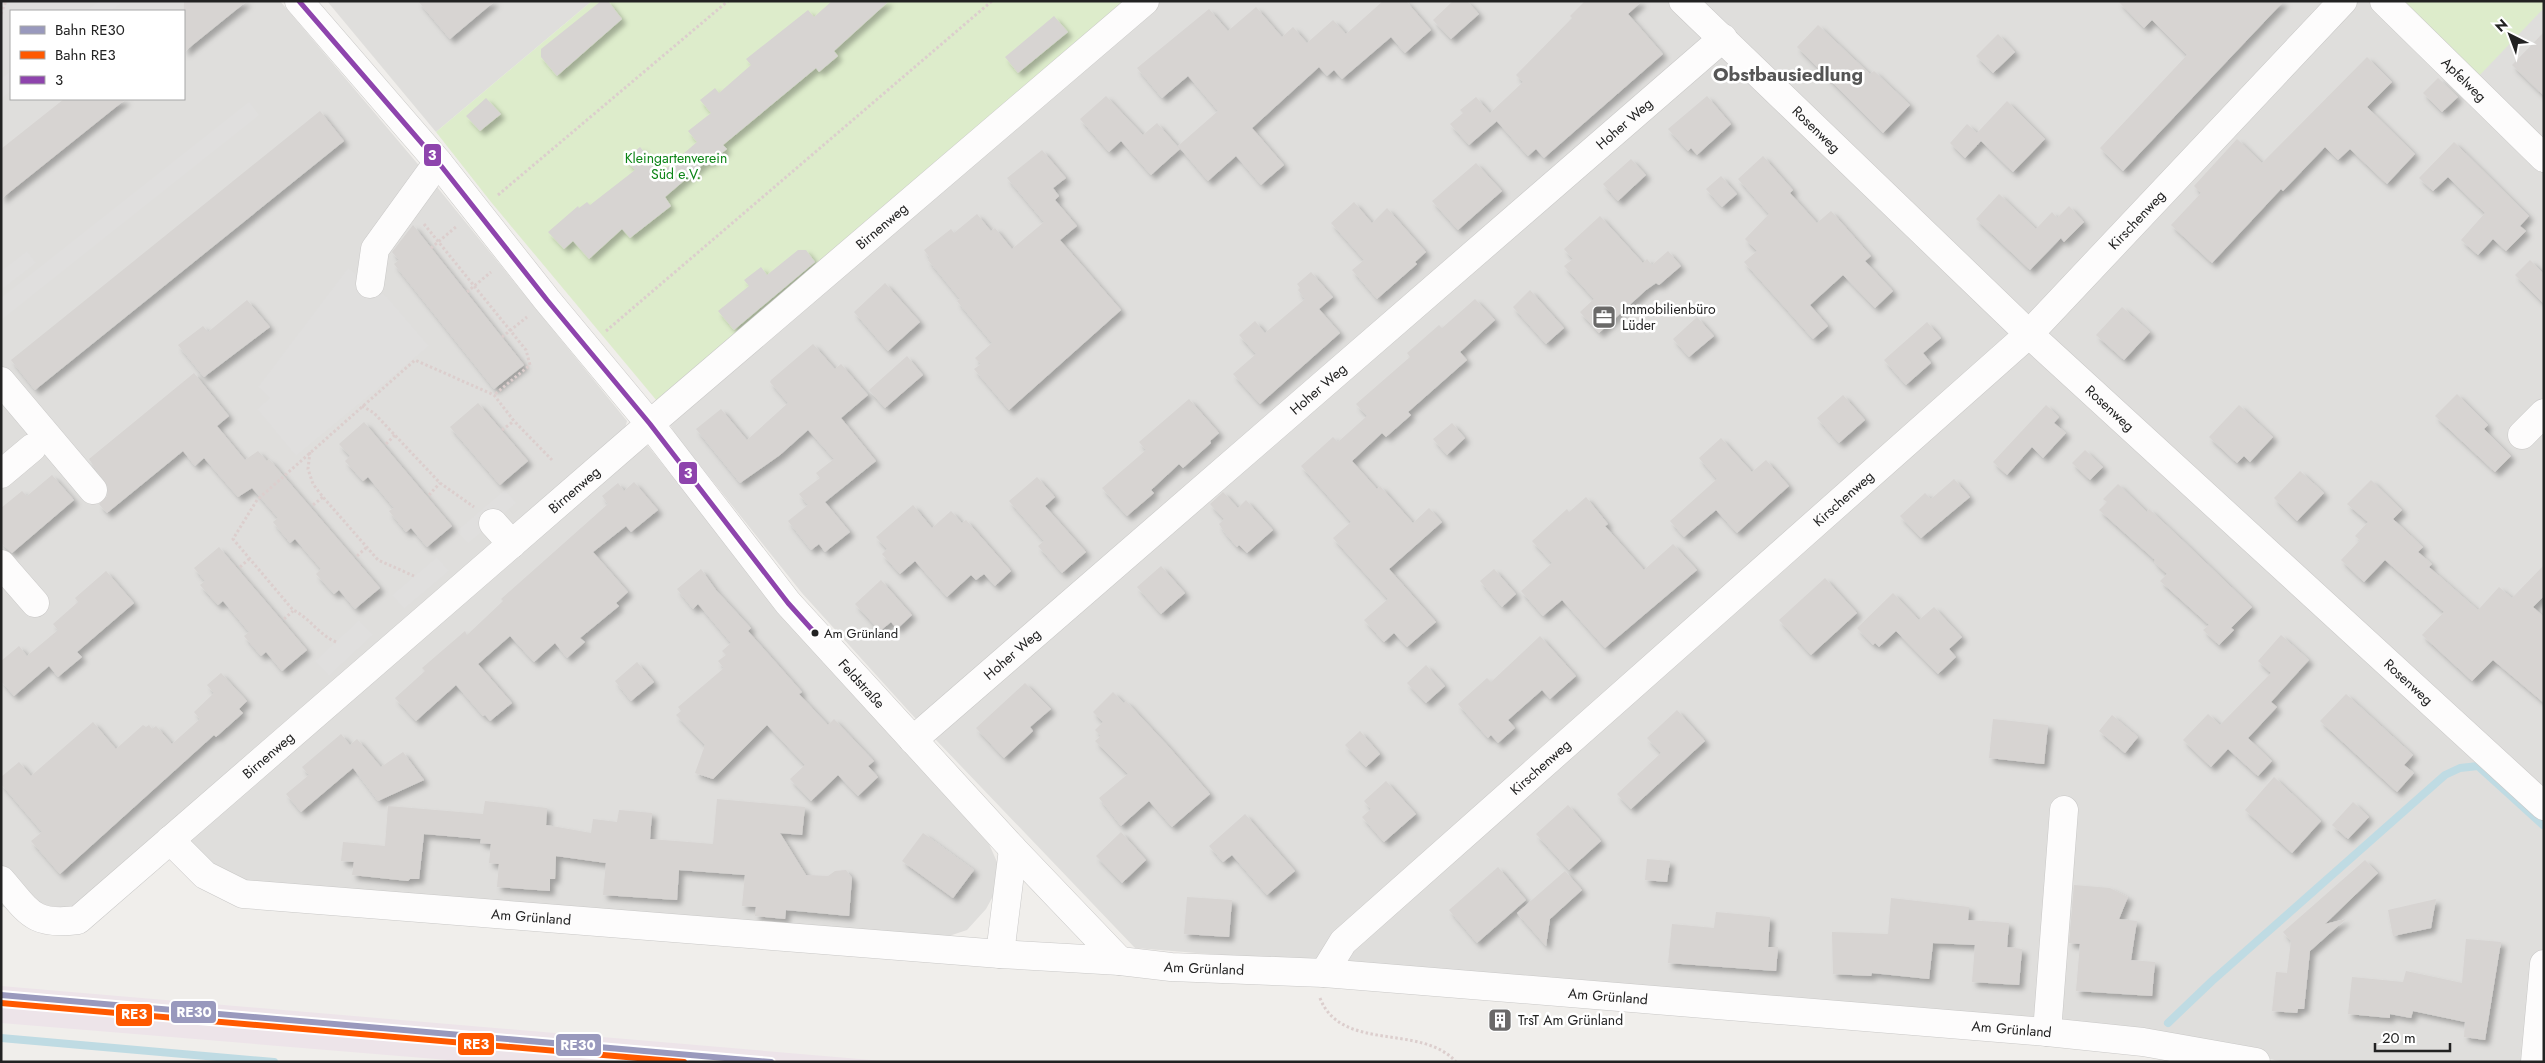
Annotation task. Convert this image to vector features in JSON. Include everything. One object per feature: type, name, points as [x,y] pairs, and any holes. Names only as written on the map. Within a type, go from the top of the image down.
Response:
[{"type":"street","name":"Feldstraße","points":[[299,1],[438,162],[547,300],[650,424],[788,603],[1013,849],[1120,961]]},
{"type":"street","name":"Birnenweg","points":[[1,880],[32,915],[56,922],[78,920],[170,840],[350,657],[427,591],[512,544],[1145,1]]},
{"type":"street","name":"Rosenweg","points":[[1683,1],[2029,334],[2544,806]]},
{"type":"street","name":"Kirschenweg","points":[[1324,973],[1343,942],[2029,334],[2343,1]]},
{"type":"street","name":"Apfelweg","points":[[2384,1],[2544,158]]},
{"type":"street","name":"Hoher Weg","points":[[913,740],[1723,38]]},
{"type":"street","points":[[370,284],[375,249],[438,162]]},
{"type":"street","points":[[1,381],[93,490]]},
{"type":"street","points":[[2522,435],[2544,413]]},
{"type":"street","points":[[1,474],[32,448]]},
{"type":"street","points":[[487,517],[512,544]]},
{"type":"street","points":[[1,564],[35,603]]},
{"type":"street","points":[[2047,1032],[2064,810]]},
{"type":"street","name":"Am Grünland","points":[[170,840],[205,875],[243,894],[1000,954],[1120,961],[1171,967],[1324,973],[2047,1032],[2143,1042],[2256,1062]]},
{"type":"street","points":[[1000,954],[1013,849]]},
{"type":"street","points":[[2535,1062],[2544,964]]},
{"type":"path","points":[[1,14],[6,1]]},
{"type":"path","points":[[431,248],[475,210],[490,202],[728,1]]},
{"type":"path","points":[[586,347],[992,1]]},
{"type":"path","points":[[407,204],[475,285],[526,350],[530,365],[494,395]]},
{"type":"path","points":[[467,292],[511,254]]},
{"type":"path","points":[[502,337],[547,300]]},
{"type":"path","points":[[350,657],[305,616],[293,610],[233,539],[257,500],[310,451],[415,360],[494,395],[514,421],[552,460]]},
{"type":"path","points":[[362,406],[374,413],[440,484],[487,517]]},
{"type":"path","points":[[502,430],[514,421]]},
{"type":"path","points":[[386,444],[395,436]]},
{"type":"path","points":[[310,451],[308,469],[313,484],[323,497],[378,560],[427,591]]},
{"type":"path","points":[[429,495],[440,484]]},
{"type":"path","points":[[313,505],[323,497]]},
{"type":"path","points":[[357,556],[367,547]]},
{"type":"path","points":[[240,568],[249,559]]},
{"type":"path","points":[[284,618],[293,610]]},
{"type":"path","points":[[1324,973],[1320,999],[1331,1016],[1346,1027],[1435,1047],[1450,1055],[1456,1062]]},
{"type":"shaded area","points":[[1,1],[280,1],[433,182],[627,421],[624,432],[74,912],[1,907]]},
{"type":"shaded area","points":[[99,1],[124,1],[112,10],[87,10]]},
{"type":"shaded area","points":[[327,1],[592,1],[436,132]]},
{"type":"shaded area","points":[[1126,1],[2544,1],[2544,1062],[2285,1062],[2097,1026],[1135,948],[915,718],[802,593],[675,434],[657,401]]},
{"type":"shaded area","points":[[10,72],[10,92],[1,99],[1,79]]},
{"type":"shaded area","points":[[249,102],[259,115],[1,320],[1,298]]},
{"type":"shaded area","points":[[27,251],[36,263],[1,290],[1,271]]},
{"type":"shaded area","points":[[348,268],[387,297],[429,346],[296,456],[257,409],[270,398],[258,387]]},
{"type":"shaded area","points":[[648,446],[779,610],[989,844],[997,862],[998,887],[986,909],[967,930],[943,938],[243,886],[190,850],[190,836],[636,447]]},
{"type":"shaded area","points":[[505,490],[516,503],[468,543],[457,531]]},
{"type":"shaded area","points":[[437,557],[449,571],[404,609],[392,595]]},
{"type":"shaded area","points":[[359,620],[373,635],[329,676],[315,661]]},
{"type":"shaded area","points":[[1,986],[895,1062],[472,1062],[1,1023]]},
{"type":"green space","name":"Kleingartenverein Süd e.V.","points":[[592,1],[1126,1],[657,401],[491,202],[436,132]]},
{"type":"green space","points":[[2393,1],[2544,1],[2544,8],[2477,78]]},
{"type":"building","points":[[184,1],[247,1],[185,51]]},
{"type":"building","points":[[418,1],[495,1],[450,39]]},
{"type":"building","points":[[601,1],[608,1],[622,19],[557,76],[541,57],[541,49]]},
{"type":"building","points":[[832,1],[889,1],[834,51],[838,56],[819,72],[816,68],[723,145],[727,149],[709,163],[707,161],[665,197],[671,206],[630,238],[622,229],[589,259],[573,241],[564,249],[548,232],[578,206],[579,208],[587,202],[590,205],[635,170],[625,159],[640,147],[662,172],[697,142],[688,131],[711,113],[700,100],[715,88],[719,93],[751,65],[746,59],[808,10],[814,17]]},
{"type":"building","points":[[1383,1],[1406,1],[1431,30],[1405,53],[1391,37],[1342,79],[1334,70],[1327,76],[1319,67],[1252,128],[1284,165],[1261,185],[1236,156],[1208,181],[1178,146],[1218,111],[1188,76],[1162,98],[1137,68],[1209,9],[1228,31],[1256,7],[1282,37],[1293,27],[1307,43],[1333,20],[1346,34]]},
{"type":"building","points":[[1453,1],[1467,1],[1479,14],[1451,39],[1433,20]]},
{"type":"building","points":[[1585,1],[1642,1],[1628,14],[1663,54],[1544,158],[1536,149],[1528,156],[1497,121],[1469,145],[1450,124],[1463,113],[1460,110],[1476,97],[1490,113],[1523,82],[1516,75],[1572,18],[1570,16]]},
{"type":"building","points":[[2118,1],[2284,1],[2123,171],[2100,148],[2187,55],[2152,20],[2144,28]]},
{"type":"building","points":[[1054,16],[1068,32],[1018,73],[1005,57]]},
{"type":"building","points":[[1818,25],[1870,74],[1874,71],[1910,105],[1883,133],[1797,47]]},
{"type":"building","points":[[2544,32],[2544,96],[2512,65]]},
{"type":"building","points":[[1998,34],[2015,52],[1993,73],[1976,56]]},
{"type":"building","points":[[2367,57],[2392,82],[2367,107],[2415,154],[2387,184],[2350,149],[2338,160],[2325,147],[2283,191],[2281,189],[2212,263],[2171,225],[2201,193],[2194,186],[2237,139],[2262,163]]},
{"type":"building","points":[[2438,78],[2458,97],[2442,112],[2423,93]]},
{"type":"building","points":[[1106,96],[1143,135],[1157,123],[1180,149],[1151,175],[1121,141],[1109,152],[1080,119]]},
{"type":"building","points":[[1707,96],[1731,124],[1697,155],[1691,148],[1688,151],[1668,129]]},
{"type":"building","points":[[486,98],[501,114],[480,131],[466,116]]},
{"type":"building","points":[[63,100],[125,100],[1,199],[1,149]]},
{"type":"building","points":[[2007,101],[2045,139],[2013,172],[1981,141],[1965,158],[1950,143],[1967,124],[1977,133]]},
{"type":"building","points":[[320,111],[344,141],[35,390],[11,360]]},
{"type":"building","points":[[2454,142],[2529,216],[2520,226],[2526,231],[2506,251],[2493,239],[2478,255],[2461,240],[2485,213],[2448,177],[2433,191],[2419,178]]},
{"type":"building","points":[[1042,150],[1066,178],[1053,188],[1059,196],[1055,200],[1077,226],[1060,240],[1121,310],[1009,410],[974,369],[981,364],[975,358],[992,343],[957,301],[960,299],[928,260],[930,258],[924,250],[951,229],[954,233],[977,214],[991,231],[995,228],[1012,249],[1044,222],[1007,178]]},
{"type":"building","points":[[1763,156],[1793,190],[1790,193],[1817,223],[1831,211],[1871,256],[1865,261],[1893,291],[1875,308],[1843,275],[1810,305],[1828,326],[1813,339],[1744,262],[1757,251],[1745,239],[1769,214],[1738,179]]},
{"type":"building","points":[[1631,159],[1646,175],[1618,201],[1603,184]]},
{"type":"building","points":[[1476,163],[1502,191],[1458,230],[1432,201]]},
{"type":"building","points":[[1721,176],[1737,194],[1722,207],[1706,189]]},
{"type":"building","points":[[1999,194],[2036,229],[2052,212],[2057,218],[2069,206],[2084,222],[2064,242],[2061,238],[2030,270],[1976,219]]},
{"type":"building","points":[[1354,202],[1372,223],[1387,208],[1426,252],[1415,262],[1417,264],[1377,299],[1352,270],[1364,260],[1331,223]]},
{"type":"building","points":[[1600,216],[1643,263],[1647,259],[1652,265],[1668,251],[1681,266],[1659,285],[1656,283],[1646,290],[1599,333],[1580,312],[1594,299],[1564,266],[1573,259],[1564,249]]},
{"type":"building","points":[[413,225],[524,365],[494,389],[394,264],[399,260],[392,252]]},
{"type":"building","points":[[798,250],[806,250],[815,262],[734,330],[718,311],[749,286],[744,280],[761,267],[767,275]]},
{"type":"building","points":[[2530,260],[2544,274],[2544,304],[2515,275]]},
{"type":"building","points":[[1311,272],[1333,297],[1319,309],[1340,333],[1260,404],[1233,374],[1256,354],[1239,335],[1255,321],[1265,333],[1305,299],[1298,290],[1300,288],[1297,284]]},
{"type":"building","points":[[885,283],[920,322],[888,351],[854,312]]},
{"type":"building","points":[[1530,290],[1564,328],[1546,344],[1513,307]]},
{"type":"building","points":[[1475,299],[1495,320],[1460,352],[1467,360],[1408,412],[1411,415],[1386,437],[1382,433],[1352,461],[1377,489],[1380,486],[1413,523],[1429,508],[1442,522],[1389,569],[1436,622],[1407,647],[1394,633],[1384,642],[1364,620],[1388,599],[1333,538],[1351,522],[1301,466],[1333,437],[1338,442],[1367,416],[1356,404],[1410,357],[1407,353],[1439,325],[1442,328]]},
{"type":"building","points":[[247,300],[270,327],[204,377],[178,345],[203,326],[208,332]]},
{"type":"building","points":[[2122,307],[2150,332],[2124,360],[2096,335]]},
{"type":"building","points":[[1697,317],[1714,336],[1689,357],[1673,339]]},
{"type":"building","points":[[1927,322],[1941,338],[1923,353],[1931,363],[1906,385],[1884,360]]},
{"type":"building","points":[[813,344],[835,369],[841,364],[868,395],[841,418],[876,461],[825,502],[850,532],[825,552],[819,544],[811,550],[788,521],[808,505],[799,494],[820,478],[816,473],[834,459],[808,430],[780,455],[740,483],[696,429],[721,409],[747,440],[788,403],[770,382],[771,380]]},
{"type":"building","points":[[907,356],[923,375],[885,408],[869,390]]},
{"type":"building","points":[[194,373],[229,416],[217,426],[245,460],[258,451],[267,461],[269,459],[380,588],[355,609],[339,590],[334,594],[316,574],[321,569],[295,539],[290,543],[273,522],[278,518],[252,488],[238,497],[204,458],[195,466],[183,451],[107,513],[99,504],[107,496],[108,487],[89,459]]},
{"type":"building","points":[[2457,394],[2488,425],[2484,429],[2511,456],[2495,472],[2435,416]]},
{"type":"building","points":[[1843,395],[1865,420],[1839,443],[1817,418]]},
{"type":"building","points":[[1189,399],[1219,433],[1210,441],[1211,443],[1183,468],[1179,464],[1151,490],[1154,493],[1127,516],[1102,488],[1146,450],[1139,442]]},
{"type":"building","points":[[478,403],[528,461],[500,485],[450,427]]},
{"type":"building","points":[[2046,405],[2059,417],[2054,423],[2066,433],[2043,458],[2032,447],[2007,475],[1993,462]]},
{"type":"building","points":[[2239,405],[2273,437],[2250,462],[2244,456],[2237,463],[2209,437]]},
{"type":"building","points":[[364,422],[452,526],[427,547],[411,528],[406,532],[389,511],[394,508],[368,477],[363,481],[345,461],[350,456],[339,444]]},
{"type":"building","points":[[1452,423],[1465,438],[1447,455],[1433,439]]},
{"type":"building","points":[[1721,438],[1752,472],[1766,460],[1789,486],[1737,533],[1716,510],[1684,537],[1670,521],[1717,479],[1699,458]]},
{"type":"building","points":[[2085,450],[2103,467],[2090,480],[2072,463]]},
{"type":"building","points":[[2300,471],[2324,493],[2297,521],[2274,498]]},
{"type":"building","points":[[52,475],[74,500],[12,553],[1,543],[1,508],[22,491],[27,496]]},
{"type":"building","points":[[1037,477],[1055,497],[1045,506],[1086,552],[1062,573],[1038,546],[1044,541],[1009,501]]},
{"type":"building","points":[[1954,479],[1970,497],[1921,538],[1900,516],[1925,493],[1931,499]]},
{"type":"building","points":[[2371,480],[2402,510],[2393,519],[2423,547],[2418,552],[2432,564],[2429,567],[2478,610],[2499,587],[2512,598],[2544,565],[2544,596],[2533,607],[2544,617],[2544,703],[2493,660],[2472,681],[2422,635],[2444,612],[2385,560],[2364,582],[2341,560],[2360,540],[2355,536],[2368,522],[2347,504]]},
{"type":"building","points":[[634,482],[658,510],[631,532],[626,526],[593,552],[628,592],[616,603],[619,606],[580,638],[585,642],[567,658],[555,643],[534,662],[510,636],[478,664],[512,703],[490,721],[485,715],[483,716],[456,685],[416,721],[395,698],[425,671],[422,668],[465,631],[467,635],[503,601],[501,599],[608,504],[602,496],[618,483],[624,491]]},
{"type":"building","points":[[2118,484],[2147,512],[2149,509],[2252,607],[2231,628],[2234,630],[2219,645],[2203,630],[2209,625],[2160,581],[2167,574],[2154,562],[2155,560],[2099,510],[2107,502],[2103,499]]},
{"type":"building","points":[[1223,492],[1238,508],[1246,500],[1273,530],[1247,553],[1239,545],[1237,547],[1225,533],[1219,524],[1224,519],[1210,504]]},
{"type":"building","points":[[1586,497],[1608,524],[1605,526],[1644,570],[1673,544],[1697,570],[1605,648],[1562,600],[1543,616],[1521,591],[1552,563],[1532,541],[1567,509],[1569,512]]},
{"type":"building","points":[[913,505],[932,528],[951,511],[962,523],[966,520],[1011,571],[995,586],[984,574],[976,580],[971,575],[947,597],[915,561],[900,574],[882,554],[887,549],[876,537]]},
{"type":"building","points":[[219,547],[307,650],[282,671],[266,652],[261,656],[244,636],[249,632],[223,601],[218,605],[200,585],[205,581],[194,568]]},
{"type":"building","points":[[1161,566],[1185,593],[1161,614],[1137,587]]},
{"type":"building","points":[[701,569],[716,590],[751,628],[748,631],[802,692],[799,694],[828,725],[834,719],[874,761],[868,766],[878,777],[858,796],[838,775],[811,801],[790,779],[805,765],[767,725],[713,779],[695,773],[705,745],[676,715],[681,711],[678,707],[724,668],[718,661],[726,655],[722,651],[731,643],[698,604],[693,609],[677,589]]},
{"type":"building","points":[[1494,569],[1516,594],[1502,607],[1480,581]]},
{"type":"building","points":[[106,571],[134,603],[77,652],[82,657],[58,677],[49,666],[14,696],[1,681],[1,661],[19,646],[27,656],[58,630],[53,624],[78,602],[75,598]]},
{"type":"building","points":[[1825,578],[1857,613],[1811,655],[1779,620]]},
{"type":"building","points":[[881,580],[912,615],[897,629],[891,622],[880,631],[855,604]]},
{"type":"building","points":[[1893,593],[1919,620],[1934,607],[1962,637],[1949,649],[1956,657],[1938,674],[1896,631],[1879,647],[1875,643],[1873,645],[1857,628]]},
{"type":"building","points":[[2281,635],[2309,660],[2271,702],[2277,707],[2248,738],[2272,761],[2258,776],[2228,749],[2211,767],[2183,740],[2208,714],[2220,725],[2271,673],[2258,661]]},
{"type":"building","points":[[1540,636],[1576,676],[1550,699],[1542,690],[1508,720],[1515,728],[1498,743],[1491,735],[1488,738],[1458,704],[1487,678],[1491,682]]},
{"type":"building","points":[[637,662],[654,682],[631,701],[615,681]]},
{"type":"building","points":[[1426,665],[1445,686],[1426,703],[1407,683]]},
{"type":"building","points":[[221,673],[247,701],[239,709],[243,713],[216,737],[214,735],[60,874],[31,841],[42,832],[1,784],[1,777],[19,762],[31,776],[93,722],[116,749],[143,725],[146,727],[149,725],[152,729],[156,726],[172,744],[200,719],[194,712],[214,693],[207,685]]},
{"type":"building","points":[[1025,683],[1051,709],[1030,727],[1033,731],[1004,758],[976,728]]},
{"type":"building","points":[[1113,692],[1124,703],[1126,701],[1210,794],[1172,827],[1149,801],[1121,826],[1099,798],[1128,774],[1095,741],[1101,736],[1095,730],[1103,722],[1093,712]]},
{"type":"building","points":[[2346,694],[2413,755],[2404,765],[2414,773],[2397,792],[2320,721]]},
{"type":"building","points":[[1677,710],[1705,741],[1631,809],[1617,794],[1661,753],[1647,738]]},
{"type":"building","points":[[2112,715],[2138,737],[2125,753],[2099,731]]},
{"type":"building","points":[[1993,719],[2048,725],[2044,764],[1989,758]]},
{"type":"building","points":[[1360,731],[1380,754],[1366,767],[1345,745]]},
{"type":"building","points":[[341,734],[350,745],[357,739],[381,767],[403,752],[424,780],[378,801],[353,768],[301,812],[286,794],[309,775],[302,767]]},
{"type":"building","points":[[2274,777],[2321,821],[2292,853],[2245,810]]},
{"type":"building","points":[[1386,781],[1416,814],[1384,842],[1362,817],[1371,809],[1364,801]]},
{"type":"building","points":[[717,799],[805,807],[802,835],[780,833],[806,875],[828,876],[835,871],[846,870],[852,878],[849,916],[786,910],[785,919],[755,916],[756,907],[742,906],[745,875],[679,870],[677,900],[603,895],[606,863],[556,856],[555,879],[550,879],[550,891],[497,887],[499,864],[489,863],[491,844],[480,843],[481,839],[424,834],[419,879],[410,879],[408,881],[352,875],[354,862],[341,861],[343,842],[385,846],[388,806],[483,814],[485,801],[547,808],[546,825],[591,833],[593,819],[617,822],[619,810],[652,813],[650,839],[713,844]]},
{"type":"building","points":[[2353,802],[2369,817],[2348,839],[2332,825]]},
{"type":"building","points":[[1568,805],[1601,841],[1569,870],[1536,834]]},
{"type":"building","points":[[1245,814],[1295,871],[1267,895],[1232,855],[1223,862],[1209,846]]},
{"type":"building","points":[[1121,832],[1146,860],[1122,883],[1096,856]]},
{"type":"building","points":[[923,833],[974,870],[953,898],[902,861]]},
{"type":"building","points":[[1647,859],[1670,861],[1667,882],[1645,880]]},
{"type":"building","points":[[2365,860],[2378,873],[2325,924],[2346,919],[2310,951],[2304,1009],[2298,1009],[2297,1013],[2272,1011],[2276,972],[2287,973],[2291,941],[2283,932]]},
{"type":"building","points":[[1498,867],[1526,900],[1477,943],[1449,910]]},
{"type":"building","points":[[1565,871],[1582,890],[1550,919],[1546,946],[1517,913]]},
{"type":"building","points":[[2074,885],[2110,888],[2128,897],[2119,919],[2137,921],[2131,960],[2155,962],[2152,996],[2076,991],[2080,944],[2069,943]]},
{"type":"building","points":[[1187,897],[1232,900],[1229,937],[1184,934]]},
{"type":"building","points":[[1891,898],[1969,907],[1968,920],[2009,923],[2007,947],[2022,949],[2019,985],[1972,982],[1975,945],[1933,943],[1929,979],[1872,973],[1871,976],[1833,974],[1832,932],[1888,934]]},
{"type":"building","points":[[2436,899],[2431,928],[2393,936],[2388,910]]},
{"type":"building","points":[[1716,912],[1770,917],[1768,947],[1778,947],[1776,971],[1668,963],[1672,924],[1714,928]]},
{"type":"building","points":[[2466,939],[2501,942],[2485,1040],[2464,1037],[2465,1022],[2413,1011],[2411,1018],[2390,1014],[2390,1018],[2348,1014],[2352,977],[2403,982],[2406,971],[2462,983]]},
{"type":"waterway","points":[[2168,1023],[2212,981],[2445,775],[2460,768],[2478,766],[2543,825]]},
{"type":"waterway","points":[[1,1038],[274,1062]]},
{"type":"rail line","name":"RE30","points":[[1,995],[771,1062]]},
{"type":"rail line","name":"RE3","points":[[1,1003],[684,1062]]},
{"type":"transit line","name":"3","points":[[299,1],[438,162],[547,300],[650,424],[788,603],[815,633]]},
{"type":"place","name":"Immobilienbüro Lüder","points":[[1604,317]]},
{"type":"place","name":"Am Grünland","points":[[815,633]]},
{"type":"place","name":"TrsT Am Grünland","points":[[1500,1020]]},
{"type":"district","name":"Obstbausiedlung","points":[[1788,74]]}]
